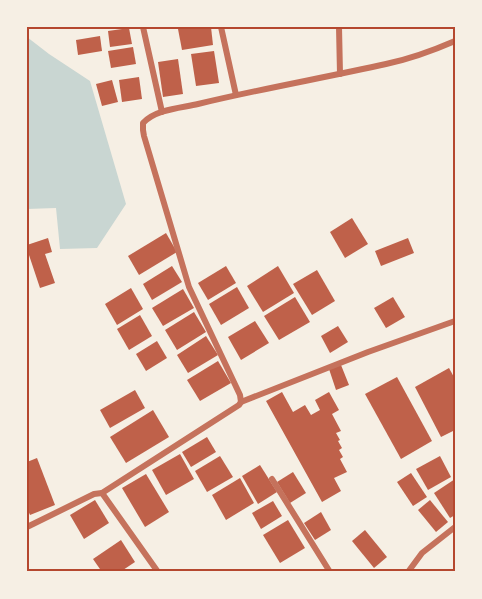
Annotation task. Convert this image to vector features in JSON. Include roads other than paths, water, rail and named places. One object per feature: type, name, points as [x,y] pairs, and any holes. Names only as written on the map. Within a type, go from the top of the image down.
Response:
[{"type":"street","points":[[143,27],[162,112]]},
{"type":"street","points":[[221,27],[236,95]]},
{"type":"street","points":[[339,27],[340,74]]},
{"type":"street","points":[[241,402],[240,395],[189,287],[142,130],[143,123],[162,112],[388,64],[425,54],[455,41]]},
{"type":"street","points":[[27,527],[94,494],[102,493],[241,402],[368,352],[455,321]]},
{"type":"street","points":[[272,479],[330,572]]},
{"type":"street","points":[[102,493],[156,571]]},
{"type":"street","points":[[408,572],[422,553],[455,527]]}]
